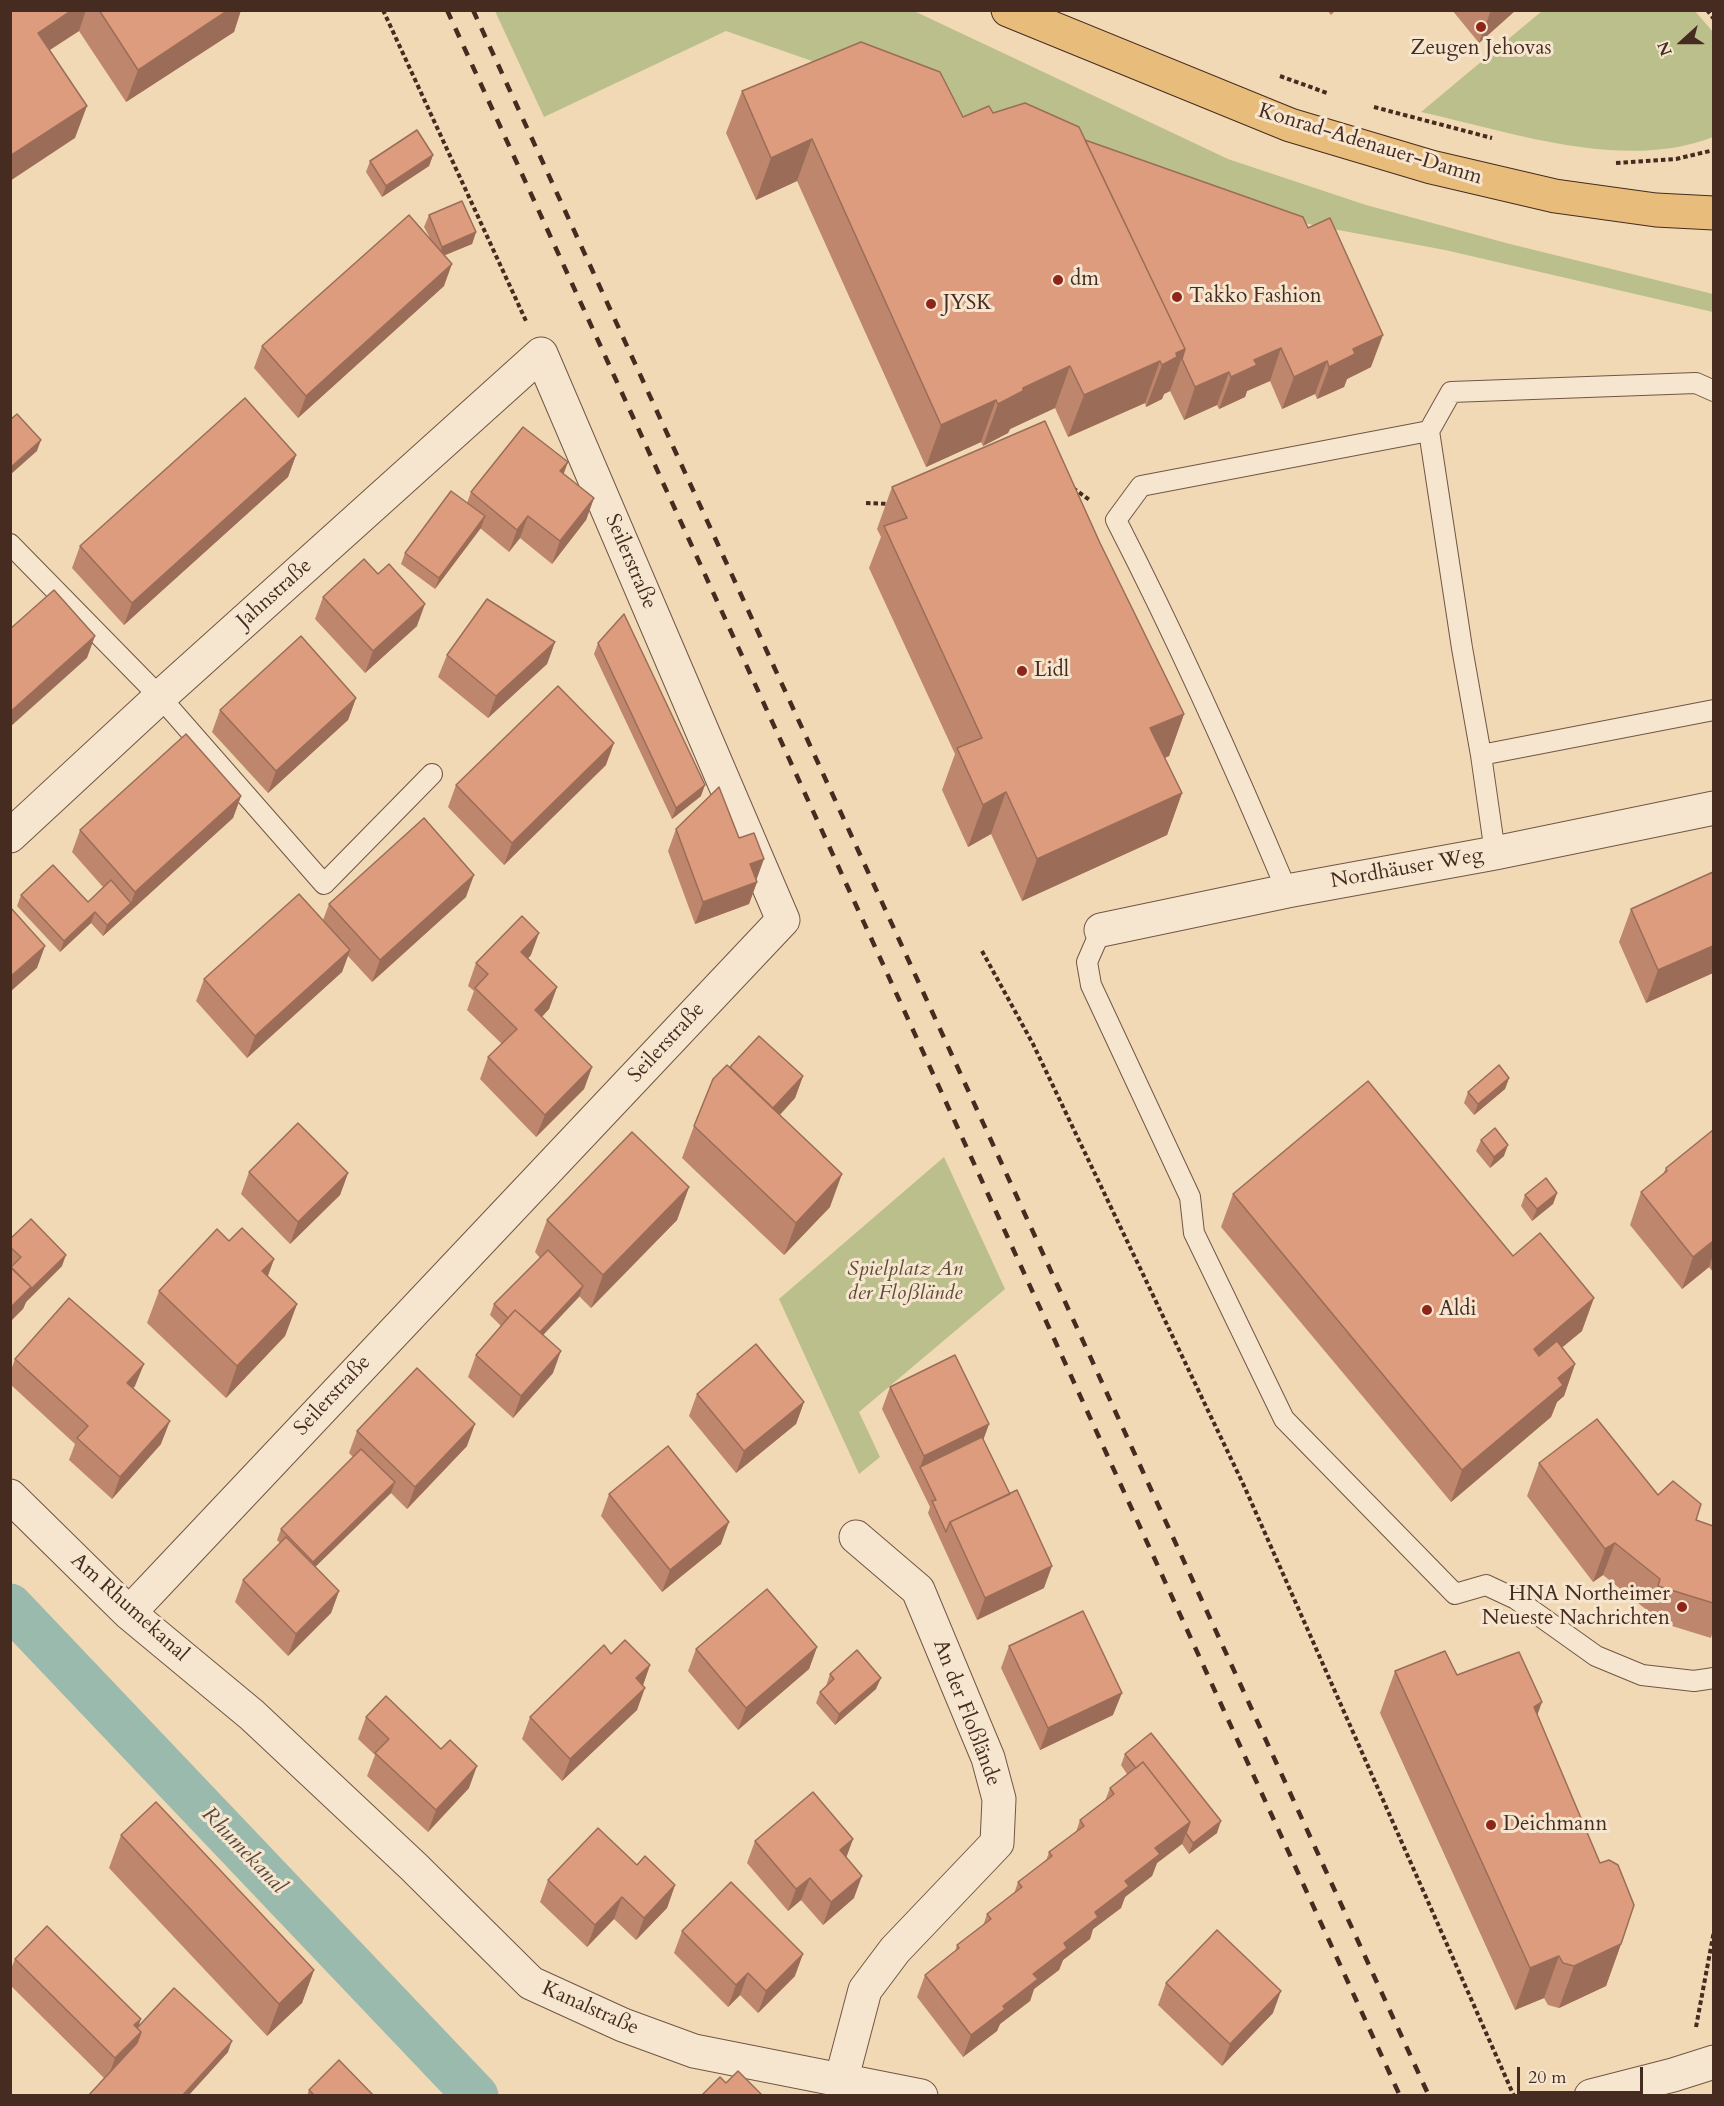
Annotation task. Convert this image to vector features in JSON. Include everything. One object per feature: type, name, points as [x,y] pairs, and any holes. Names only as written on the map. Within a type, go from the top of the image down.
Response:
[{"type":"main road","name":"Konrad-Adenauer-Damm","points":[[1008,10],[1290,125],[1431,167],[1555,196],[1656,210],[1711,210]]},
{"type":"street","name":"Jahnstraße","points":[[10,836],[160,697],[541,354]]},
{"type":"street","name":"Seilerstraße","points":[[129,1613],[783,920],[541,354]]},
{"type":"street","name":"Nordhäuser Weg","points":[[1101,930],[1287,891],[1494,853],[1713,808]]},
{"type":"street","name":"Am Rhumekanal","points":[[10,1496],[129,1613],[252,1715]]},
{"type":"street","name":"An der Floßlände","points":[[841,2081],[865,1990],[894,1950],[997,1843],[999,1799],[988,1758],[918,1590],[856,1537]]},
{"type":"street","name":"Kanalstraße","points":[[252,1715],[414,1867],[531,1983],[623,2025],[694,2051],[921,2096]]},
{"type":"street","points":[[1591,2096],[1701,2066]]},
{"type":"lane","points":[[1494,853],[1481,755],[1462,648],[1429,431],[1451,392],[1696,383],[1713,391]]},
{"type":"lane","points":[[1287,891],[1249,800],[1164,615],[1116,520],[1141,486],[1429,431]]},
{"type":"lane","points":[[10,544],[160,697],[324,884],[432,774]]},
{"type":"lane","points":[[1481,755],[1713,710]]},
{"type":"lane","points":[[1101,930],[1087,962],[1091,985],[1190,1197],[1194,1233],[1284,1419],[1455,1594],[1486,1585],[1516,1599],[1596,1656],[1642,1676],[1694,1681],[1713,1678]]},
{"type":"path","points":[[383,10],[541,354]]},
{"type":"path","points":[[1707,10],[1713,19]]},
{"type":"path","points":[[1274,74],[1330,94]]},
{"type":"path","points":[[1364,104],[1501,141]]},
{"type":"path","points":[[1612,163],[1676,159],[1713,150]]},
{"type":"path","points":[[1073,487],[1116,520]]},
{"type":"path","points":[[866,503],[897,505]]},
{"type":"path","points":[[982,951],[1033,1044],[1245,1488],[1514,2096]]},
{"type":"path","points":[[1701,2066],[1713,1930]]},
{"type":"green space","points":[[495,11],[914,11],[1228,159],[1366,205],[1510,244],[1713,294],[1713,312],[1445,250],[1317,226],[1093,169],[938,105],[726,31],[544,117]]},
{"type":"green space","points":[[1542,11],[1695,11],[1713,32],[1713,137],[1679,147],[1642,151],[1605,150],[1529,138],[1421,112]]},
{"type":"green space","name":"Spielplatz An der Floßlände","points":[[944,1157],[1005,1289],[859,1412],[880,1457],[859,1474],[779,1299]]},
{"type":"building","points":[[10,10],[72,10],[38,33],[87,106],[10,156]]},
{"type":"building","points":[[99,10],[228,10],[138,70]]},
{"type":"building","points":[[861,42],[940,72],[963,117],[989,106],[993,113],[1025,103],[1079,127],[1185,349],[1176,353],[1177,357],[1162,365],[1160,361],[1084,395],[1070,366],[1023,388],[1023,391],[998,404],[996,400],[941,425],[812,139],[771,158],[742,91]]},
{"type":"building","points":[[417,130],[433,155],[386,186],[370,161]]},
{"type":"building","points":[[1085,140],[1303,217],[1308,228],[1330,218],[1383,335],[1353,349],[1355,354],[1329,367],[1327,361],[1294,377],[1281,348],[1254,360],[1257,365],[1231,377],[1229,372],[1195,387],[1182,359],[1185,349]]},
{"type":"building","points":[[462,201],[476,232],[442,247],[429,215]]},
{"type":"building","points":[[409,215],[452,264],[306,396],[262,346]]},
{"type":"building","points":[[245,398],[296,455],[132,603],[80,546]]},
{"type":"building","points":[[17,414],[41,440],[10,468],[10,420]]},
{"type":"building","name":"Lidl","points":[[1045,421],[1100,543],[1184,714],[1150,728],[1182,793],[1037,859],[1006,792],[983,805],[957,748],[982,738],[884,526],[907,518],[892,487]]},
{"type":"building","points":[[523,427],[568,462],[560,471],[594,498],[560,541],[528,516],[517,530],[471,492]]},
{"type":"building","points":[[451,491],[485,516],[439,578],[405,553]]},
{"type":"building","points":[[364,559],[378,574],[389,564],[425,604],[373,651],[323,597]]},
{"type":"building","points":[[54,590],[95,636],[10,712],[10,629]]},
{"type":"building","points":[[487,599],[555,642],[496,696],[447,655]]},
{"type":"building","points":[[624,614],[705,785],[676,808],[598,643]]},
{"type":"building","points":[[301,636],[356,698],[276,771],[220,710]]},
{"type":"building","points":[[558,686],[614,743],[512,843],[456,785]]},
{"type":"building","points":[[186,734],[241,796],[135,892],[80,830]]},
{"type":"building","points":[[719,787],[739,838],[754,833],[764,859],[750,864],[757,882],[703,902],[676,829]]},
{"type":"building","points":[[424,818],[474,875],[380,960],[329,904]]},
{"type":"building","points":[[53,865],[88,902],[111,880],[131,903],[107,925],[95,912],[64,941],[21,895]]},
{"type":"building","points":[[1713,872],[1713,946],[1658,970],[1631,909]]},
{"type":"building","points":[[299,894],[350,950],[255,1036],[204,979]]},
{"type":"building","points":[[10,907],[45,946],[10,977]]},
{"type":"building","points":[[522,916],[539,933],[521,952],[557,987],[535,1010],[592,1067],[545,1115],[488,1057],[517,1029],[475,988],[488,974],[476,963]]},
{"type":"building","points":[[759,1036],[803,1076],[773,1108],[730,1067]]},
{"type":"building","points":[[727,1065],[842,1174],[796,1223],[694,1126],[713,1079]]},
{"type":"building","points":[[1499,1065],[1509,1078],[1478,1104],[1468,1092]]},
{"type":"building","name":"Aldi","points":[[1368,1081],[1513,1256],[1540,1233],[1594,1298],[1534,1349],[1539,1356],[1557,1341],[1575,1364],[1558,1378],[1563,1385],[1462,1470],[1233,1194]]},
{"type":"building","points":[[298,1123],[348,1173],[298,1222],[249,1172]]},
{"type":"building","points":[[1495,1128],[1508,1145],[1494,1157],[1481,1140]]},
{"type":"building","points":[[1713,1130],[1713,1241],[1693,1257],[1641,1192],[1667,1171],[1666,1168]]},
{"type":"building","points":[[632,1132],[689,1187],[603,1275],[547,1220]]},
{"type":"building","points":[[1546,1178],[1557,1193],[1537,1209],[1525,1195]]},
{"type":"building","points":[[31,1219],[66,1255],[30,1290],[31,1287],[11,1267],[21,1257],[10,1247],[10,1239]]},
{"type":"building","points":[[242,1228],[274,1259],[262,1271],[297,1304],[237,1366],[159,1291],[217,1229],[229,1241]]},
{"type":"building","points":[[548,1250],[583,1286],[540,1332],[515,1310],[508,1318],[494,1304]]},
{"type":"building","points":[[10,1267],[31,1287],[10,1308]]},
{"type":"building","points":[[69,1298],[144,1364],[127,1383],[170,1421],[120,1477],[77,1438],[88,1426],[15,1359]]},
{"type":"building","points":[[515,1310],[561,1351],[521,1396],[476,1355]]},
{"type":"building","points":[[756,1344],[804,1402],[744,1451],[697,1394]]},
{"type":"building","points":[[955,1355],[989,1424],[924,1456],[890,1387]]},
{"type":"building","points":[[417,1368],[475,1424],[415,1487],[357,1431]]},
{"type":"building","points":[[1597,1419],[1658,1495],[1673,1481],[1701,1504],[1696,1520],[1713,1526],[1713,1603],[1658,1586],[1660,1579],[1615,1543],[1605,1549],[1539,1463]]},
{"type":"building","points":[[982,1437],[1010,1494],[950,1522],[946,1532],[932,1501],[936,1500],[920,1467]]},
{"type":"building","points":[[668,1446],[729,1522],[670,1570],[609,1494]]},
{"type":"building","points":[[361,1449],[395,1482],[313,1562],[281,1529]]},
{"type":"building","points":[[1017,1490],[1052,1566],[985,1598],[950,1522]]},
{"type":"building","points":[[286,1537],[339,1591],[296,1634],[243,1580]]},
{"type":"building","points":[[767,1589],[817,1647],[746,1708],[696,1649]]},
{"type":"building","points":[[1083,1611],[1122,1693],[1048,1728],[1009,1646]]},
{"type":"building","points":[[625,1640],[650,1665],[636,1678],[645,1688],[570,1759],[530,1717],[604,1645],[611,1654]]},
{"type":"building","points":[[857,1650],[881,1678],[839,1714],[820,1692],[834,1679],[830,1674]]},
{"type":"building","name":"Deichmann","points":[[1445,1651],[1457,1675],[1519,1652],[1542,1702],[1534,1707],[1600,1863],[1609,1860],[1618,1865],[1634,1905],[1621,1944],[1574,1966],[1563,1963],[1559,1956],[1530,1968],[1395,1671]]},
{"type":"building","points":[[386,1696],[441,1749],[450,1740],[477,1766],[436,1810],[375,1753],[389,1739],[366,1717]]},
{"type":"building","points":[[1151,1733],[1221,1821],[1193,1843],[1186,1833],[1190,1822],[1143,1762],[1136,1768],[1125,1754]]},
{"type":"building","points":[[1143,1762],[1190,1822],[1155,1848],[1160,1854],[1125,1881],[1129,1886],[1095,1912],[1098,1917],[1064,1943],[1067,1948],[1033,1974],[1038,1979],[1003,2006],[1005,2009],[971,2035],[925,1975],[959,1948],[957,1945],[991,1919],[987,1914],[1022,1887],[1018,1882],[1052,1856],[1049,1852],[1084,1826],[1080,1820],[1114,1794],[1110,1788]]},
{"type":"building","points":[[813,1792],[853,1839],[840,1850],[862,1876],[831,1902],[810,1878],[796,1889],[755,1841]]},
{"type":"building","points":[[156,1802],[314,1970],[279,2004],[121,1835]]},
{"type":"building","points":[[598,1828],[637,1865],[645,1856],[675,1885],[644,1918],[622,1897],[595,1925],[548,1880]]},
{"type":"building","points":[[731,1882],[803,1954],[766,1991],[748,1973],[736,1985],[682,1931]]},
{"type":"building","points":[[47,1926],[141,2019],[134,2025],[141,2032],[115,2058],[15,1959]]},
{"type":"building","points":[[1217,1930],[1281,1991],[1230,2044],[1166,1983]]},
{"type":"building","points":[[174,1988],[232,2041],[182,2096],[88,2096],[137,2043],[141,2032],[137,2028]]},
{"type":"building","points":[[339,2060],[374,2096],[315,2096],[309,2090]]},
{"type":"building","points":[[738,2071],[763,2096],[701,2096],[720,2077],[726,2083]]},
{"type":"waterway","name":"Rhumekanal","points":[[10,1606],[476,2096]]},
{"type":"railway","points":[[447,10],[1400,2096]]},
{"type":"railway","points":[[473,10],[1429,2096]]},
{"type":"place","name":"Zeugen Jehovas","points":[[1481,27]]},
{"type":"place","name":"dm","points":[[1058,280]]},
{"type":"place","name":"Takko Fashion","points":[[1177,297]]},
{"type":"place","name":"JYSK","points":[[931,304]]},
{"type":"place","name":"Lidl","points":[[1022,671]]},
{"type":"place","name":"Aldi","points":[[1427,1310]]},
{"type":"place","name":"HNA Northeimer Neueste Nachrichten","points":[[1682,1607]]},
{"type":"place","name":"Deichmann","points":[[1491,1825]]}]
